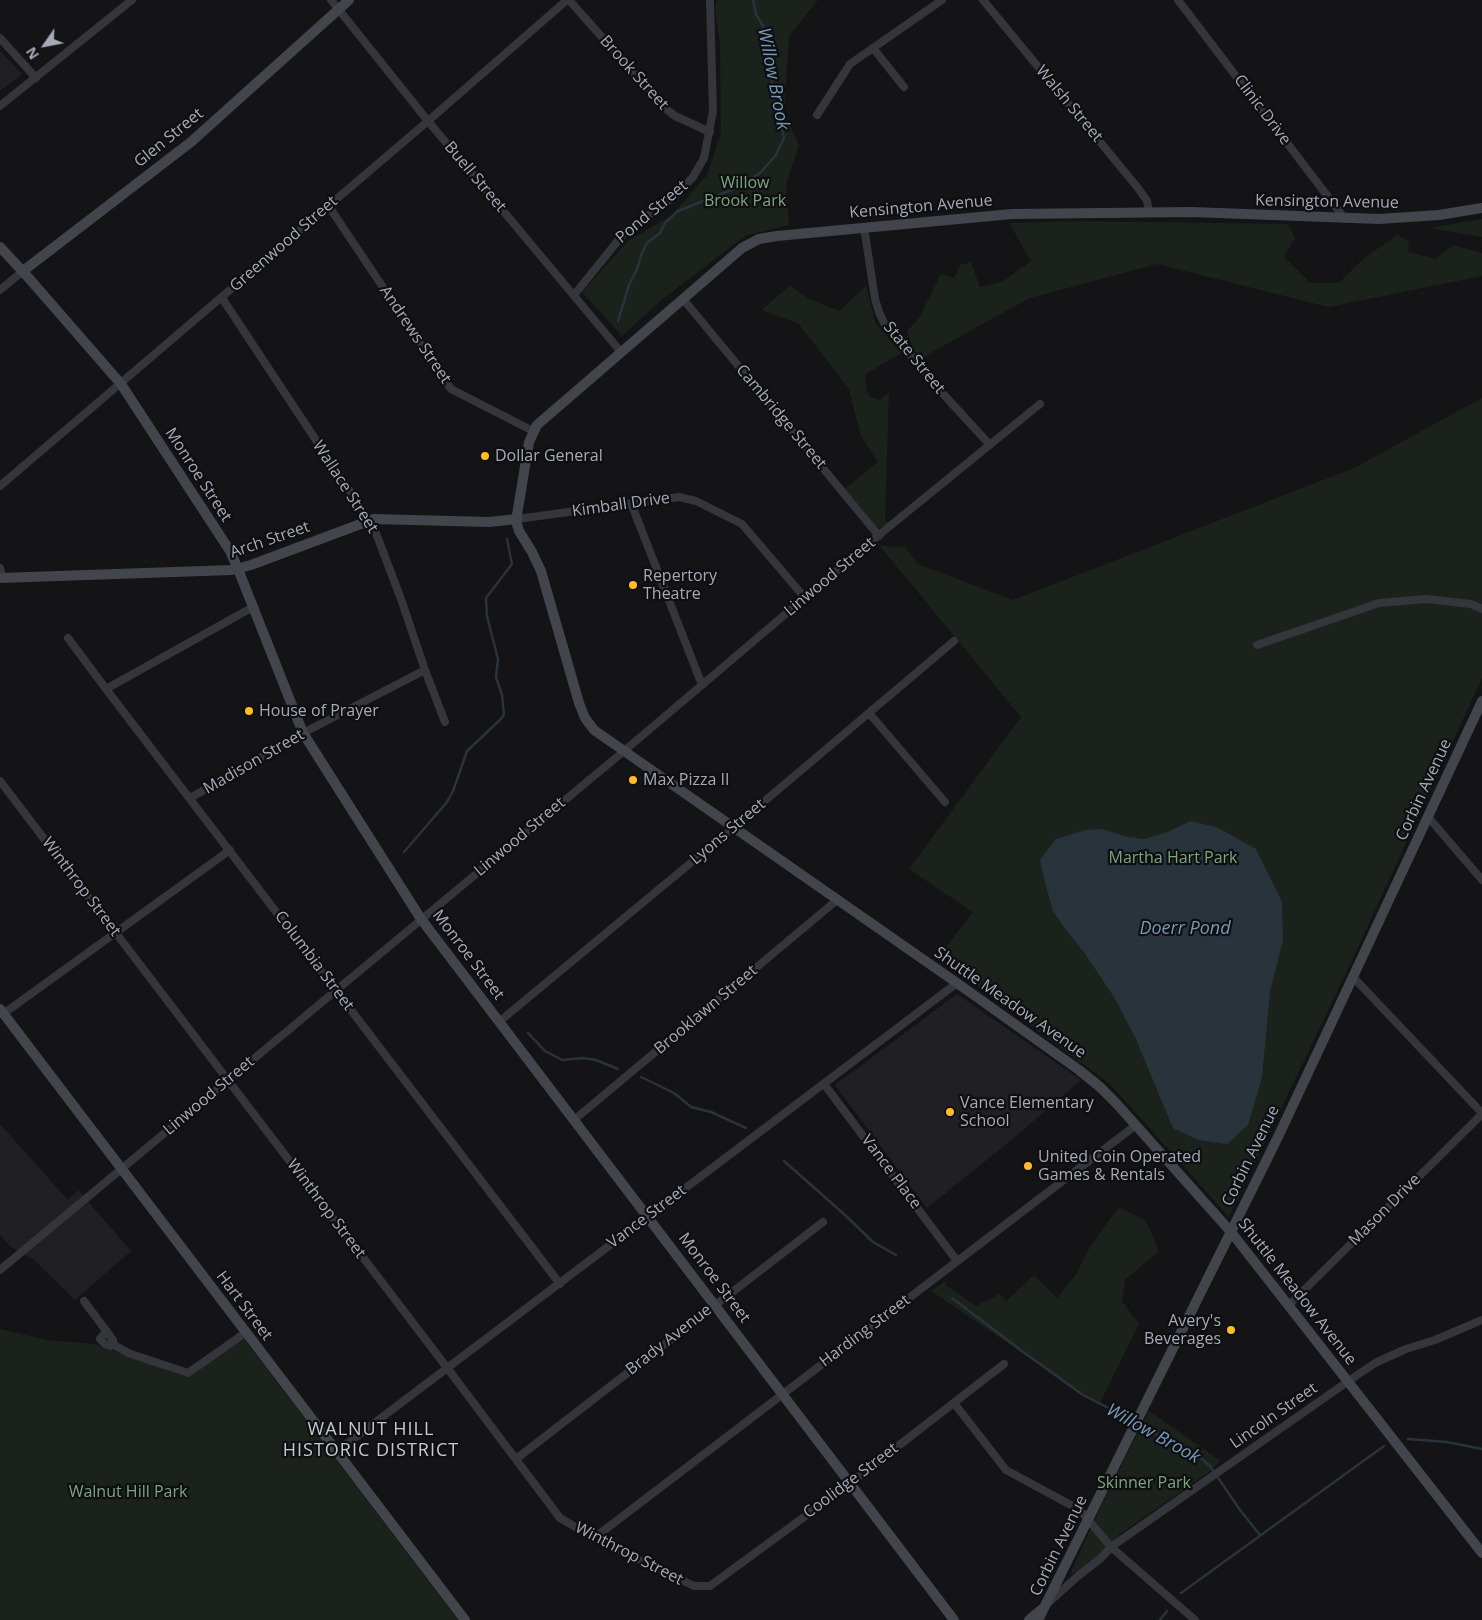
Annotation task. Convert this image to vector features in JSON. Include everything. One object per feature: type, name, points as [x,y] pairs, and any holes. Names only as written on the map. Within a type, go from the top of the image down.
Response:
[{"type":"street","points":[[0,106],[132,0]]},
{"type":"street","name":"Buell Street","points":[[331,0],[428,121],[621,352]]},
{"type":"street","name":"Glen Street","points":[[0,290],[191,142],[349,0]]},
{"type":"street","name":"Greenwood Street","points":[[0,486],[568,0]]},
{"type":"street","name":"Brook Street","points":[[568,0],[666,109],[675,116],[710,132]]},
{"type":"street","name":"Pond Street","points":[[574,295],[625,232],[675,196],[685,186],[704,158],[713,111],[710,0]]},
{"type":"street","points":[[817,115],[850,64],[942,0]]},
{"type":"street","name":"Walsh Street","points":[[983,0],[1138,188],[1147,201],[1149,212]]},
{"type":"street","name":"Clinic Drive","points":[[1178,0],[1345,219]]},
{"type":"street","points":[[0,38],[36,78]]},
{"type":"street","points":[[873,48],[904,87]]},
{"type":"street","name":"Andrews Street","points":[[328,205],[451,389],[533,431]]},
{"type":"street","name":"Kensington Avenue","points":[[516,519],[528,447],[533,431],[543,419],[742,248],[756,240],[776,236],[864,227],[1012,214],[1149,212],[1345,219],[1412,218],[1477,209]]},
{"type":"street","name":"State Street","points":[[864,227],[875,299],[885,325],[945,396],[990,445]]},
{"type":"street","name":"Monroe Street","points":[[0,247],[121,384],[230,551],[303,733],[422,919],[954,1620]]},
{"type":"street","name":"Wallace Street","points":[[222,298],[376,532],[445,722]]},
{"type":"street","name":"Cambridge Street","points":[[683,298],[879,536]]},
{"type":"street","name":"Linwood Street","points":[[0,1270],[702,686],[879,536],[1040,404]]},
{"type":"street","name":"Kimball Drive","points":[[516,519],[679,497],[696,501],[742,524],[805,598]]},
{"type":"street","points":[[631,504],[702,686]]},
{"type":"street","name":"Arch Street","points":[[1,575],[226,570],[238,568],[369,520],[382,518],[493,522],[516,519]]},
{"type":"street","name":"Shuttle Meadow Avenue","points":[[516,519],[519,531],[534,557],[542,576],[585,718],[594,730],[957,983],[1079,1070],[1116,1102],[1231,1232],[1482,1553]]},
{"type":"street","points":[[1257,645],[1379,603],[1426,599],[1471,604],[1482,609]]},
{"type":"street","points":[[106,690],[253,607]]},
{"type":"street","name":"Columbia Street","points":[[68,638],[560,1284]]},
{"type":"street","name":"Lyons Street","points":[[500,1021],[954,641]]},
{"type":"street","name":"Madison Street","points":[[190,798],[303,733],[425,670]]},
{"type":"street","name":"Corbin Avenue","points":[[1038,1620],[1278,1137],[1482,701]]},
{"type":"street","points":[[869,712],[945,802]]},
{"type":"street","name":"Winthrop Street","points":[[0,782],[560,1518],[594,1538],[694,1586]]},
{"type":"street","points":[[1428,817],[1482,880]]},
{"type":"street","points":[[2,1011],[230,850]]},
{"type":"street","name":"Brooklawn Street","points":[[574,1120],[837,900]]},
{"type":"street","points":[[1353,977],[1482,1114]]},
{"type":"street","name":"Vance Street","points":[[336,1452],[957,983]]},
{"type":"street","name":"Hart Street","points":[[2,1011],[120,1169],[465,1620]]},
{"type":"street","name":"Vance Place","points":[[824,1084],[958,1261]]},
{"type":"street","name":"Mason Drive","points":[[1289,1305],[1482,1114]]},
{"type":"street","name":"Harding Street","points":[[594,1538],[1136,1125]]},
{"type":"street","name":"Brady Avenue","points":[[516,1459],[823,1222]]},
{"type":"street","points":[[84,1301],[114,1345],[128,1353],[189,1373],[245,1333]]},
{"type":"street","name":"Lincoln Street","points":[[1029,1620],[1101,1558],[1111,1547],[1377,1362],[1482,1320]]},
{"type":"street","name":"Coolidge Street","points":[[694,1586],[710,1586],[849,1484],[1004,1364]]},
{"type":"street","points":[[954,1403],[1006,1470],[1074,1506],[1089,1519],[1111,1547],[1195,1620]]},
{"type":"shaded area","points":[[0,51],[22,74],[0,91]]},
{"type":"shaded area","name":"Vance Elementary School","points":[[957,994],[1081,1080],[1014,1138],[927,1208],[835,1085]]},
{"type":"shaded area","points":[[0,1124],[68,1200],[78,1190],[131,1251],[75,1300],[33,1259],[11,1247],[0,1235]]},
{"type":"green space","name":"Willow Brook Park","points":[[717,0],[818,0],[789,36],[784,113],[799,145],[786,185],[789,225],[745,236],[659,302],[622,336],[582,292],[628,241],[672,215],[707,175],[721,133],[720,44],[715,9]]},
{"type":"green space","points":[[1482,219],[1482,237],[1429,228]]},
{"type":"green space","points":[[1079,221],[1288,224],[1295,238],[1284,257],[1310,283],[1339,283],[1364,258],[1397,235],[1409,241],[1408,252],[1436,259],[1453,245],[1482,253],[1482,276],[1328,307],[1157,264],[1030,298],[930,353],[923,360],[913,349],[907,331],[919,318],[941,274],[954,278],[960,265],[971,262],[980,287],[1002,282],[1031,261],[1009,223]]},
{"type":"green space","points":[[790,286],[809,299],[839,311],[866,286],[876,324],[902,353],[865,374],[867,391],[870,397],[880,400],[889,392],[885,519],[888,523],[884,526],[878,528],[845,489],[878,462],[861,436],[849,389],[798,323],[761,310]]},
{"type":"green space","name":"Martha Hart Park","points":[[1482,398],[1482,678],[1347,971],[1229,1217],[1110,1084],[938,957],[973,912],[909,869],[1021,717],[879,545],[904,546],[918,564],[1013,600],[1354,468]]},
{"type":"green space","points":[[1119,1207],[1146,1221],[1159,1251],[1125,1280],[1122,1301],[1139,1324],[1099,1405],[931,1291],[946,1281],[946,1285],[976,1306],[1000,1294],[1006,1301],[1034,1275],[1057,1298],[1076,1274],[1091,1245]]},
{"type":"green space","name":"Walnut Hill Park","points":[[0,1329],[47,1340],[94,1344],[186,1377],[244,1339],[458,1620],[0,1620]]},
{"type":"green space","name":"Skinner Park","points":[[1149,1411],[1221,1461],[1205,1475],[1120,1534],[1102,1554],[1073,1574],[1070,1574],[1098,1512]]},
{"type":"water","name":"Doerr Pond","points":[[1190,821],[1216,827],[1256,849],[1282,902],[1283,940],[1270,992],[1262,1077],[1248,1125],[1227,1144],[1198,1140],[1173,1128],[1135,1037],[1114,997],[1053,911],[1040,860],[1056,839],[1085,830],[1102,829],[1127,837],[1145,839],[1170,831]]},
{"type":"waterway","name":"Willow Brook","points":[[618,321],[629,285],[642,253],[647,243],[660,233],[665,223],[678,211],[744,185],[761,172],[776,155],[784,138],[772,87],[772,60],[768,35],[756,14],[753,0]]},
{"type":"waterway","name":"Willow Brook","points":[[404,852],[447,802],[453,791],[467,751],[504,715],[502,695],[496,677],[498,659],[487,616],[486,598],[512,564],[507,539]]},
{"type":"waterway","name":"Willow Brook","points":[[528,1033],[545,1051],[562,1060],[583,1058],[596,1060],[618,1069]]},
{"type":"waterway","name":"Willow Brook","points":[[641,1077],[674,1093],[691,1107],[711,1112],[746,1128]]},
{"type":"waterway","name":"Willow Brook","points":[[784,1161],[873,1242],[896,1255]]},
{"type":"waterway","name":"Willow Brook","points":[[952,1298],[1083,1395],[1134,1421]]},
{"type":"waterway","name":"Willow Brook","points":[[1139,1423],[1168,1442],[1201,1458],[1210,1466],[1240,1510],[1260,1535]]},
{"type":"waterway","name":"Willow Brook","points":[[1408,1439],[1447,1442],[1482,1449]]},
{"type":"waterway","name":"Willow Brook","points":[[1181,1593],[1384,1446]]},
{"type":"waterway","points":[[1160,1620],[1167,1611]]},
{"type":"place","name":"Dollar General","points":[[485,456]]},
{"type":"place","name":"Repertory Theatre","points":[[633,585]]},
{"type":"place","name":"House of Prayer","points":[[249,711]]},
{"type":"place","name":"Max Pizza II","points":[[633,780]]},
{"type":"place","name":"Vance Elementary School","points":[[950,1112]]},
{"type":"place","name":"United Coin Operated Games & Rentals","points":[[1028,1166]]},
{"type":"place","name":"Avery's Beverages","points":[[1231,1330]]},
{"type":"district","name":"WALNUT HILL HISTORIC DISTRICT","points":[[371,1440]]}]
